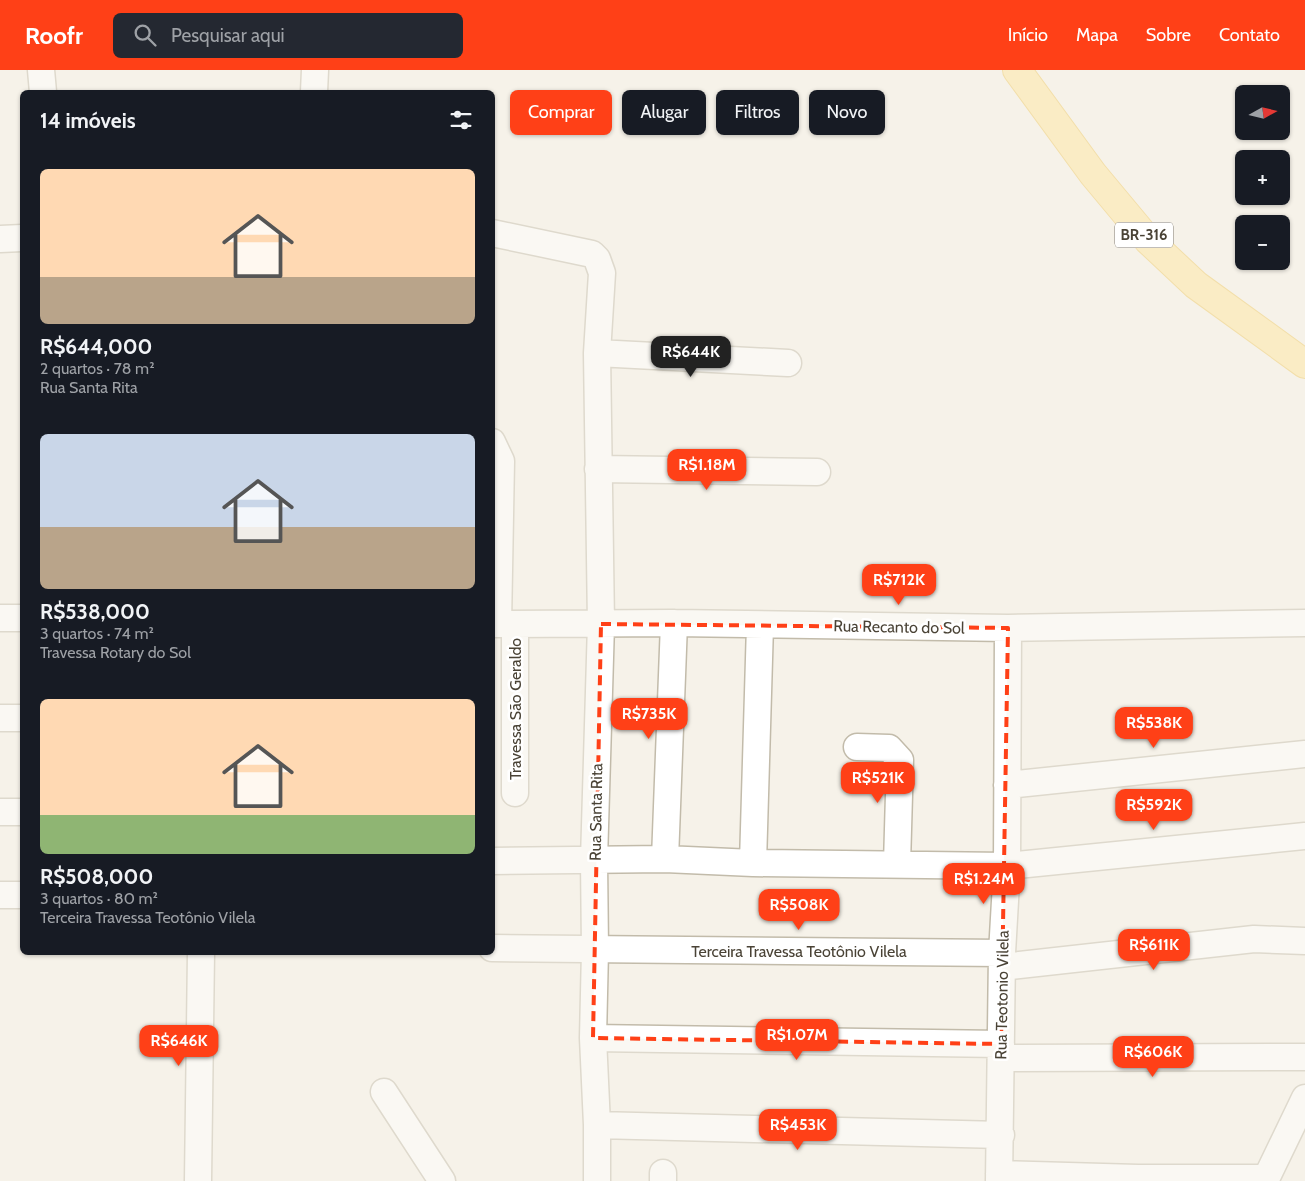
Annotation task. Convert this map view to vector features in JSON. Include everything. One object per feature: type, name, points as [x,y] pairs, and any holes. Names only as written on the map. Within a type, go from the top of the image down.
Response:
[{"type":"main road","name":"BR-316","points":[[1017,70],[1092,174],[1148,240],[1196,285],[1305,364]]},
{"type":"street","points":[[41,70],[43,90]]},
{"type":"street","points":[[314,90],[315,70]]},
{"type":"street","name":"Rua Santa Rita","points":[[495,234],[592,254],[597,258],[602,273],[597,353],[601,624],[594,860],[595,950],[593,1038],[597,1125],[597,1181]]},
{"type":"street","points":[[0,239],[20,238]]},
{"type":"street","points":[[597,353],[788,363]]},
{"type":"street","name":"Travessa São Geraldo","points":[[495,448],[501,461],[502,624],[515,793]]},
{"type":"street","points":[[598,469],[817,472]]},
{"type":"street","points":[[0,618],[20,618]]},
{"type":"street","name":"Rua Recanto do Sol","points":[[502,624],[1008,628],[1305,623]]},
{"type":"street","points":[[665,859],[674,624]]},
{"type":"street","points":[[753,863],[760,625]]},
{"type":"street","name":"Rua Teotonio Vilela","points":[[999,1178],[1002,960],[1007,866],[1008,628]]},
{"type":"street","points":[[0,718],[20,718]]},
{"type":"street","points":[[857,747],[889,748],[900,760],[897,864]]},
{"type":"street","points":[[1007,785],[1305,754]]},
{"type":"street","points":[[0,812],[20,812]]},
{"type":"street","points":[[495,860],[665,859],[753,863],[1007,866],[1305,836]]},
{"type":"street","points":[[0,895],[20,895]]},
{"type":"street","name":"Terceira Travessa Teotônio Vilela","points":[[495,948],[1002,960],[1254,940],[1305,941]]},
{"type":"street","points":[[198,1181],[201,955]]},
{"type":"street","points":[[593,1038],[1001,1051],[1305,1057]]},
{"type":"street","points":[[384,1092],[442,1181]]},
{"type":"street","points":[[999,1178],[1266,1180],[1305,1098]]},
{"type":"street","points":[[597,1125],[1001,1135]]},
{"type":"highlighted area","points":[[601,624],[1008,628],[1001,1044],[593,1038]]}]
